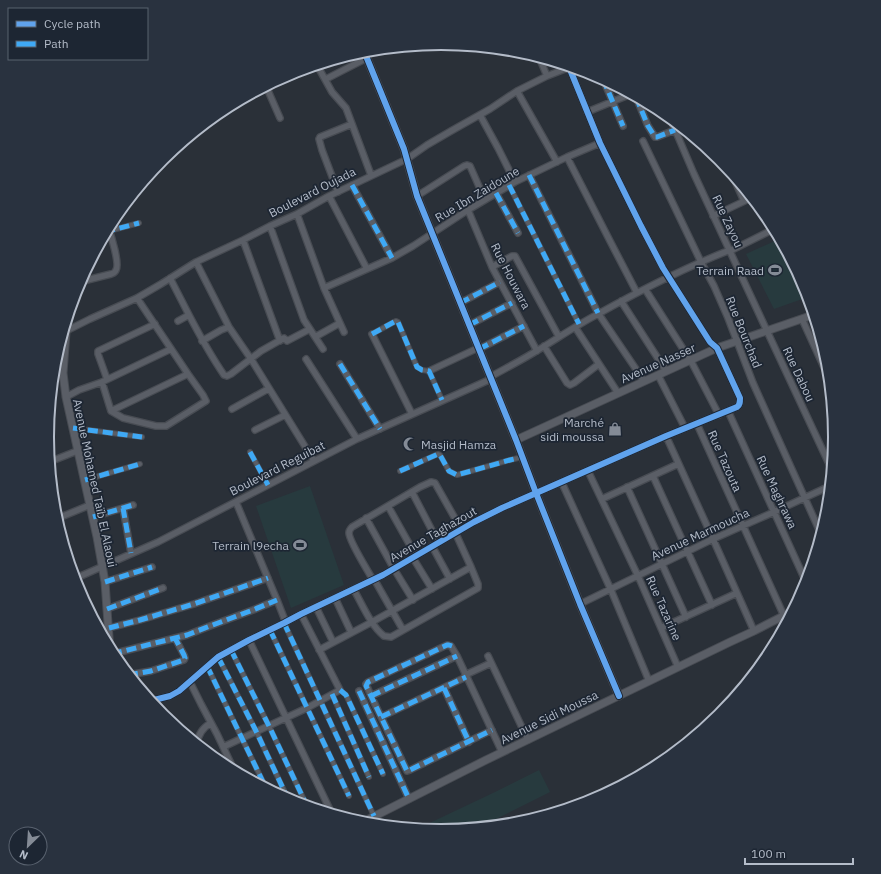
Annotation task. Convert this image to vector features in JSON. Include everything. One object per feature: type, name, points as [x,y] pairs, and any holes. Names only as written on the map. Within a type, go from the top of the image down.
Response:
[{"type":"street","points":[[366,57],[407,159],[417,196],[516,440],[580,604],[619,696]]},
{"type":"street","points":[[326,79],[358,59]]},
{"type":"street","points":[[542,63],[547,76]]},
{"type":"street","points":[[320,70],[332,92],[346,108],[371,175]]},
{"type":"street","name":"Boulevard Oujada","points":[[69,329],[137,298],[196,262],[296,214],[371,175],[407,159],[445,134],[490,110],[517,91],[561,70]]},
{"type":"street","points":[[571,73],[600,143],[644,232],[668,276],[710,342],[717,348]]},
{"type":"street","points":[[606,87],[623,126]]},
{"type":"street","points":[[268,91],[280,118]]},
{"type":"street","points":[[517,91],[558,162]]},
{"type":"street","points":[[587,112],[625,97]]},
{"type":"street","points":[[639,105],[648,126],[655,137],[675,130]]},
{"type":"street","points":[[480,115],[515,182]]},
{"type":"street","points":[[338,192],[319,139],[320,137],[352,124]]},
{"type":"street","name":"Rue Zayou","points":[[675,130],[713,216],[767,331]]},
{"type":"street","name":"Rue Bourchad","points":[[643,141],[714,286],[753,383],[817,525]]},
{"type":"street","name":"Rue Ibn Zaidoune","points":[[324,288],[392,258],[509,185],[600,143]]},
{"type":"street","points":[[567,157],[637,292]]},
{"type":"street","points":[[417,196],[467,165],[470,166],[485,200]]},
{"type":"street","points":[[529,175],[598,313],[644,381]]},
{"type":"street","points":[[352,185],[392,258]]},
{"type":"street","points":[[509,185],[577,326],[618,393]]},
{"type":"street","points":[[739,191],[744,201]]},
{"type":"street","points":[[496,193],[518,233]]},
{"type":"street","points":[[329,196],[367,269]]},
{"type":"street","points":[[713,216],[747,200]]},
{"type":"street","name":"Rue Houwara","points":[[468,210],[492,267],[537,351]]},
{"type":"street","points":[[296,214],[324,288],[344,332]]},
{"type":"street","points":[[115,228],[139,223]]},
{"type":"street","points":[[270,226],[302,315],[323,348]]},
{"type":"street","name":"Boulevard Reguibat","points":[[79,576],[158,542],[357,439],[490,378],[598,313],[637,292],[668,276],[730,251],[768,232]]},
{"type":"street","points":[[87,280],[116,272],[117,262],[110,236]]},
{"type":"street","points":[[243,240],[280,341]]},
{"type":"street","points":[[492,267],[512,256],[515,256],[559,337]]},
{"type":"street","points":[[196,262],[229,327],[251,359],[268,389],[314,461]]},
{"type":"street","points":[[170,278],[202,341],[223,373],[227,376],[262,351],[284,338],[287,341],[310,329]]},
{"type":"street","points":[[460,303],[500,282]]},
{"type":"street","points":[[645,289],[696,369],[718,415]]},
{"type":"street","points":[[137,298],[155,324],[172,349],[188,374],[203,394],[206,401],[166,426],[156,426],[128,419],[118,416],[111,410],[98,354],[98,351],[155,324]]},
{"type":"street","points":[[621,301],[666,371]]},
{"type":"street","points":[[469,325],[512,303]]},
{"type":"street","points":[[178,321],[189,315]]},
{"type":"street","name":"Avenue Nasser","points":[[516,440],[717,348],[808,317]]},
{"type":"street","points":[[802,319],[818,355]]},
{"type":"street","points":[[412,414],[372,334],[394,322],[398,322],[417,367],[422,370],[429,371],[524,326]]},
{"type":"street","points":[[315,337],[340,323]]},
{"type":"street","points":[[202,341],[229,327]]},
{"type":"street","name":"Rue Dabou","points":[[767,331],[827,460]]},
{"type":"street","points":[[544,346],[567,383],[570,384],[574,383],[600,364]]},
{"type":"street","name":"Avenue Taghazout","points":[[156,699],[175,694],[218,657],[301,614],[354,590],[394,569],[438,542],[502,508],[739,405],[740,398],[717,348]]},
{"type":"street","points":[[66,397],[172,349]]},
{"type":"street","name":"Avenue Mohamed Taïb El Alaoui","points":[[64,352],[63,372],[66,397],[93,517],[105,582],[109,637]]},
{"type":"street","points":[[306,359],[357,439]]},
{"type":"street","points":[[340,364],[380,429]]},
{"type":"street","points":[[429,371],[442,400]]},
{"type":"street","points":[[111,410],[188,374]]},
{"type":"street","points":[[658,375],[685,428]]},
{"type":"street","points":[[232,409],[268,389]]},
{"type":"street","name":"Rue Maghrawa","points":[[728,411],[802,574]]},
{"type":"street","points":[[255,430],[285,415]]},
{"type":"street","name":"Rue Tazouta","points":[[697,424],[784,616]]},
{"type":"street","points":[[73,428],[142,437]]},
{"type":"street","points":[[666,436],[754,631]]},
{"type":"street","points":[[54,460],[77,451]]},
{"type":"street","points":[[250,452],[268,485]]},
{"type":"street","points":[[400,471],[438,454],[440,454],[450,471],[457,475],[522,457]]},
{"type":"street","points":[[85,480],[140,464]]},
{"type":"street","points":[[602,499],[678,464]]},
{"type":"street","name":"Rue Tazarine","points":[[588,471],[638,576],[678,667]]},
{"type":"street","points":[[653,476],[712,605]]},
{"type":"street","points":[[562,482],[650,681]]},
{"type":"street","points":[[354,590],[372,622],[383,636],[386,637],[393,636],[404,630],[478,588],[478,584],[458,531],[435,483],[427,483],[366,518],[352,527],[349,532],[354,547],[404,630]]},
{"type":"street","points":[[627,487],[686,617]]},
{"type":"street","name":"Avenue Marmoucha","points":[[580,604],[713,539],[824,489]]},
{"type":"street","points":[[412,492],[438,542]]},
{"type":"street","points":[[236,502],[277,600],[285,623],[374,816]]},
{"type":"street","points":[[62,516],[90,505]]},
{"type":"street","points":[[93,517],[133,505]]},
{"type":"street","points":[[388,506],[432,589]]},
{"type":"street","points":[[123,508],[131,553]]},
{"type":"street","points":[[366,518],[413,600]]},
{"type":"street","points":[[432,546],[450,579]]},
{"type":"street","points":[[105,582],[152,567]]},
{"type":"street","points":[[319,650],[471,568]]},
{"type":"street","points":[[109,628],[194,604],[268,578]]},
{"type":"street","points":[[107,609],[163,588]]},
{"type":"street","points":[[661,628],[737,593]]},
{"type":"street","points":[[335,598],[351,632]]},
{"type":"street","points":[[119,652],[196,632],[277,600]]},
{"type":"street","points":[[316,607],[333,642]]},
{"type":"street","points":[[301,614],[340,690],[346,695],[383,774]]},
{"type":"street","name":"Avenue Sidi Moussa","points":[[371,818],[502,752],[784,616]]},
{"type":"street","points":[[270,630],[349,796]]},
{"type":"street","points":[[134,674],[151,671],[184,660],[184,655],[175,638]]},
{"type":"street","points":[[249,640],[329,807]]},
{"type":"street","points":[[492,730],[407,771],[366,684],[447,645],[452,646],[492,730],[502,752]]},
{"type":"street","points":[[231,650],[304,799]]},
{"type":"street","points":[[371,696],[457,656]]},
{"type":"street","points":[[488,656],[528,740]]},
{"type":"street","points":[[218,657],[285,792]]},
{"type":"street","points":[[381,716],[444,688],[491,663]]},
{"type":"street","points":[[207,666],[262,780]]},
{"type":"street","points":[[190,682],[218,734],[226,760]]},
{"type":"street","points":[[444,688],[469,742]]},
{"type":"street","points":[[223,747],[287,718],[340,690]]},
{"type":"street","points":[[359,691],[409,799]]},
{"type":"street","points":[[332,694],[369,778]]},
{"type":"street","points":[[198,738],[206,726],[211,723]]},
{"type":"green space","name":"Terrain Raad","points":[[774,241],[788,266],[802,299],[774,309],[746,254]]},
{"type":"green space","name":"Terrain l9echa","points":[[310,486],[344,585],[291,608],[256,506]]},
{"type":"green space","points":[[539,770],[550,792],[492,821],[429,824]]},
{"type":"marked path","points":[[607,87],[623,126]]},
{"type":"marked path","points":[[639,105],[648,126],[655,137],[675,130]]},
{"type":"marked path","points":[[529,175],[598,313]]},
{"type":"marked path","points":[[352,185],[392,258]]},
{"type":"marked path","points":[[509,185],[579,324]]},
{"type":"marked path","points":[[496,193],[518,233]]},
{"type":"marked path","points":[[114,230],[139,223]]},
{"type":"marked path","points":[[460,303],[500,282]]},
{"type":"marked path","points":[[469,325],[512,303]]},
{"type":"marked path","points":[[372,334],[396,321],[398,322],[417,367],[422,370],[429,371],[442,400]]},
{"type":"marked path","points":[[479,349],[524,326]]},
{"type":"marked path","points":[[340,364],[380,429]]},
{"type":"marked path","points":[[73,428],[142,437]]},
{"type":"marked path","points":[[250,452],[268,485]]},
{"type":"marked path","points":[[400,471],[438,454],[449,471],[457,475],[522,457]]},
{"type":"marked path","points":[[85,480],[140,464]]},
{"type":"marked path","points":[[93,517],[133,505]]},
{"type":"marked path","points":[[123,508],[131,553]]},
{"type":"marked path","points":[[105,582],[152,567]]},
{"type":"marked path","points":[[109,628],[194,604],[268,578]]},
{"type":"marked path","points":[[107,609],[163,588]]},
{"type":"marked path","points":[[119,652],[187,635],[277,600]]},
{"type":"marked path","points":[[284,623],[374,816]]},
{"type":"marked path","points":[[270,630],[349,796]]},
{"type":"marked path","points":[[134,674],[151,671],[184,660],[184,655],[175,638]]},
{"type":"marked path","points":[[452,646],[447,645],[368,682],[366,686],[407,771],[492,730]]},
{"type":"marked path","points":[[231,650],[304,799]]},
{"type":"marked path","points":[[371,696],[457,656]]},
{"type":"marked path","points":[[218,657],[256,731],[284,791]]},
{"type":"marked path","points":[[207,666],[262,780]]},
{"type":"marked path","points":[[381,717],[466,677]]},
{"type":"marked path","points":[[444,688],[469,742]]},
{"type":"marked path","points":[[340,690],[346,695],[383,774]]},
{"type":"marked path","points":[[359,691],[409,799]]},
{"type":"marked path","points":[[332,694],[369,777]]},
{"type":"cycle path","points":[[366,57],[404,149],[417,196],[516,440],[580,604],[619,696]]},
{"type":"cycle path","points":[[157,699],[170,696],[179,691],[218,657],[301,614],[383,575],[474,522],[502,508],[739,405],[740,398],[717,348],[710,342],[663,268],[641,226],[600,143],[572,73]]},
{"type":"place","name":"Terrain Raad","points":[[775,270]]},
{"type":"place","name":"Marché sidi moussa","points":[[615,429]]},
{"type":"place","name":"Masjid Hamza","points":[[410,444]]},
{"type":"place","name":"Terrain l9echa","points":[[300,545]]}]
